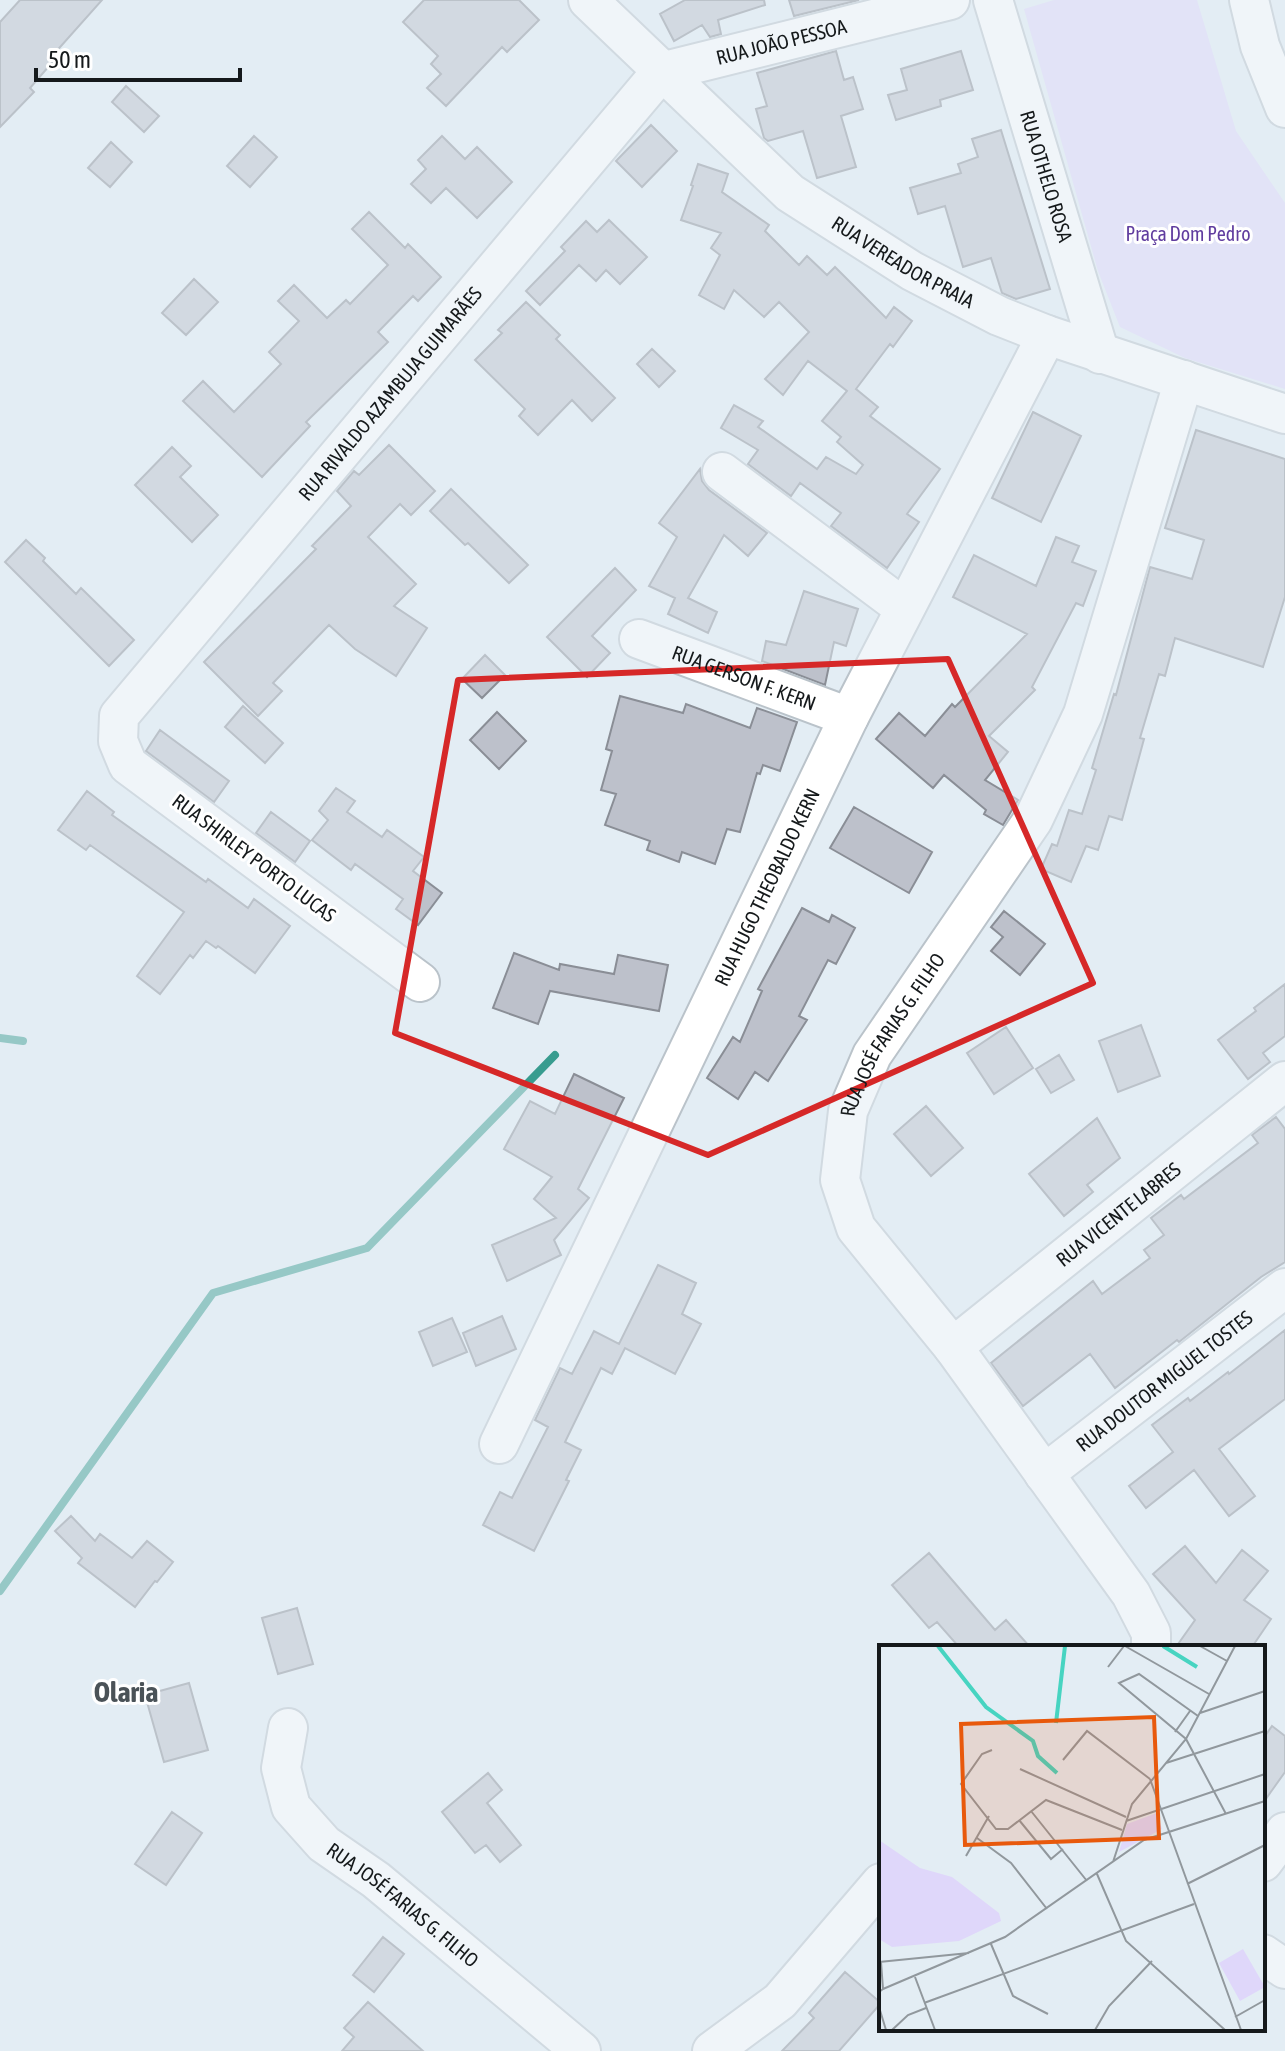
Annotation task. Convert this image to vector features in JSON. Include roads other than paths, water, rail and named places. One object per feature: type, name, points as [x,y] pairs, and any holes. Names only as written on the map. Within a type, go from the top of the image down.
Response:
[{"type":"street","name":"RUA VEREADOR PRAIA","points":[[588,0],[790,193],[912,271],[999,316],[1047,335],[1285,414]]},
{"type":"street","name":"RUA JOÃO PESSOA","points":[[661,72],[950,0]]},
{"type":"street","name":"RUA OTHELO ROSA","points":[[993,0],[1100,354]]},
{"type":"street","points":[[1249,0],[1260,46],[1285,108]]},
{"type":"street","name":"RUA RIVALDO AZAMBUJA GUIMARÃES","points":[[119,716],[661,72]]},
{"type":"street","name":"RUA HUGO THEOBALDO KERN","points":[[499,1444],[849,717],[1047,335]]},
{"type":"street","name":"RUA JOSÉ FARIAS G. FILHO","points":[[1151,1645],[1151,1633],[1131,1594],[953,1347],[856,1228],[840,1180],[848,1111],[872,1055],[1033,820],[1083,714],[1184,380]]},
{"type":"street","points":[[722,472],[904,608]]},
{"type":"street","name":"RUA GERSON F. KERN","points":[[639,639],[849,717]]},
{"type":"street","name":"RUA SHIRLEY PORTO LUCAS","points":[[119,716],[118,741],[128,765],[420,982]]},
{"type":"street","name":"RUA VICENTE LABRES","points":[[953,1347],[1285,1081]]},
{"type":"street","name":"RUA DOUTOR MIGUEL TOSTES","points":[[1044,1474],[1285,1288]]},
{"type":"street","name":"RUA JOSÉ FARIAS G. FILHO","points":[[288,1728],[281,1768],[291,1807],[324,1844],[376,1880],[581,2051]]},
{"type":"street","points":[[1265,1859],[1285,1832]]},
{"type":"street","points":[[712,2051],[780,2001],[879,1885]]},
{"type":"street","points":[[1265,1955],[1285,1969]]},
{"type":"waterway","points":[[0,1038],[23,1041]]},
{"type":"waterway","points":[[0,1591],[213,1293],[367,1248],[555,1055]]},
{"type":"district","name":"Olaria","points":[[126,1692]]},
{"type":"park label","name":"Praça Dom Pedro","points":[[1188,234]]}]
